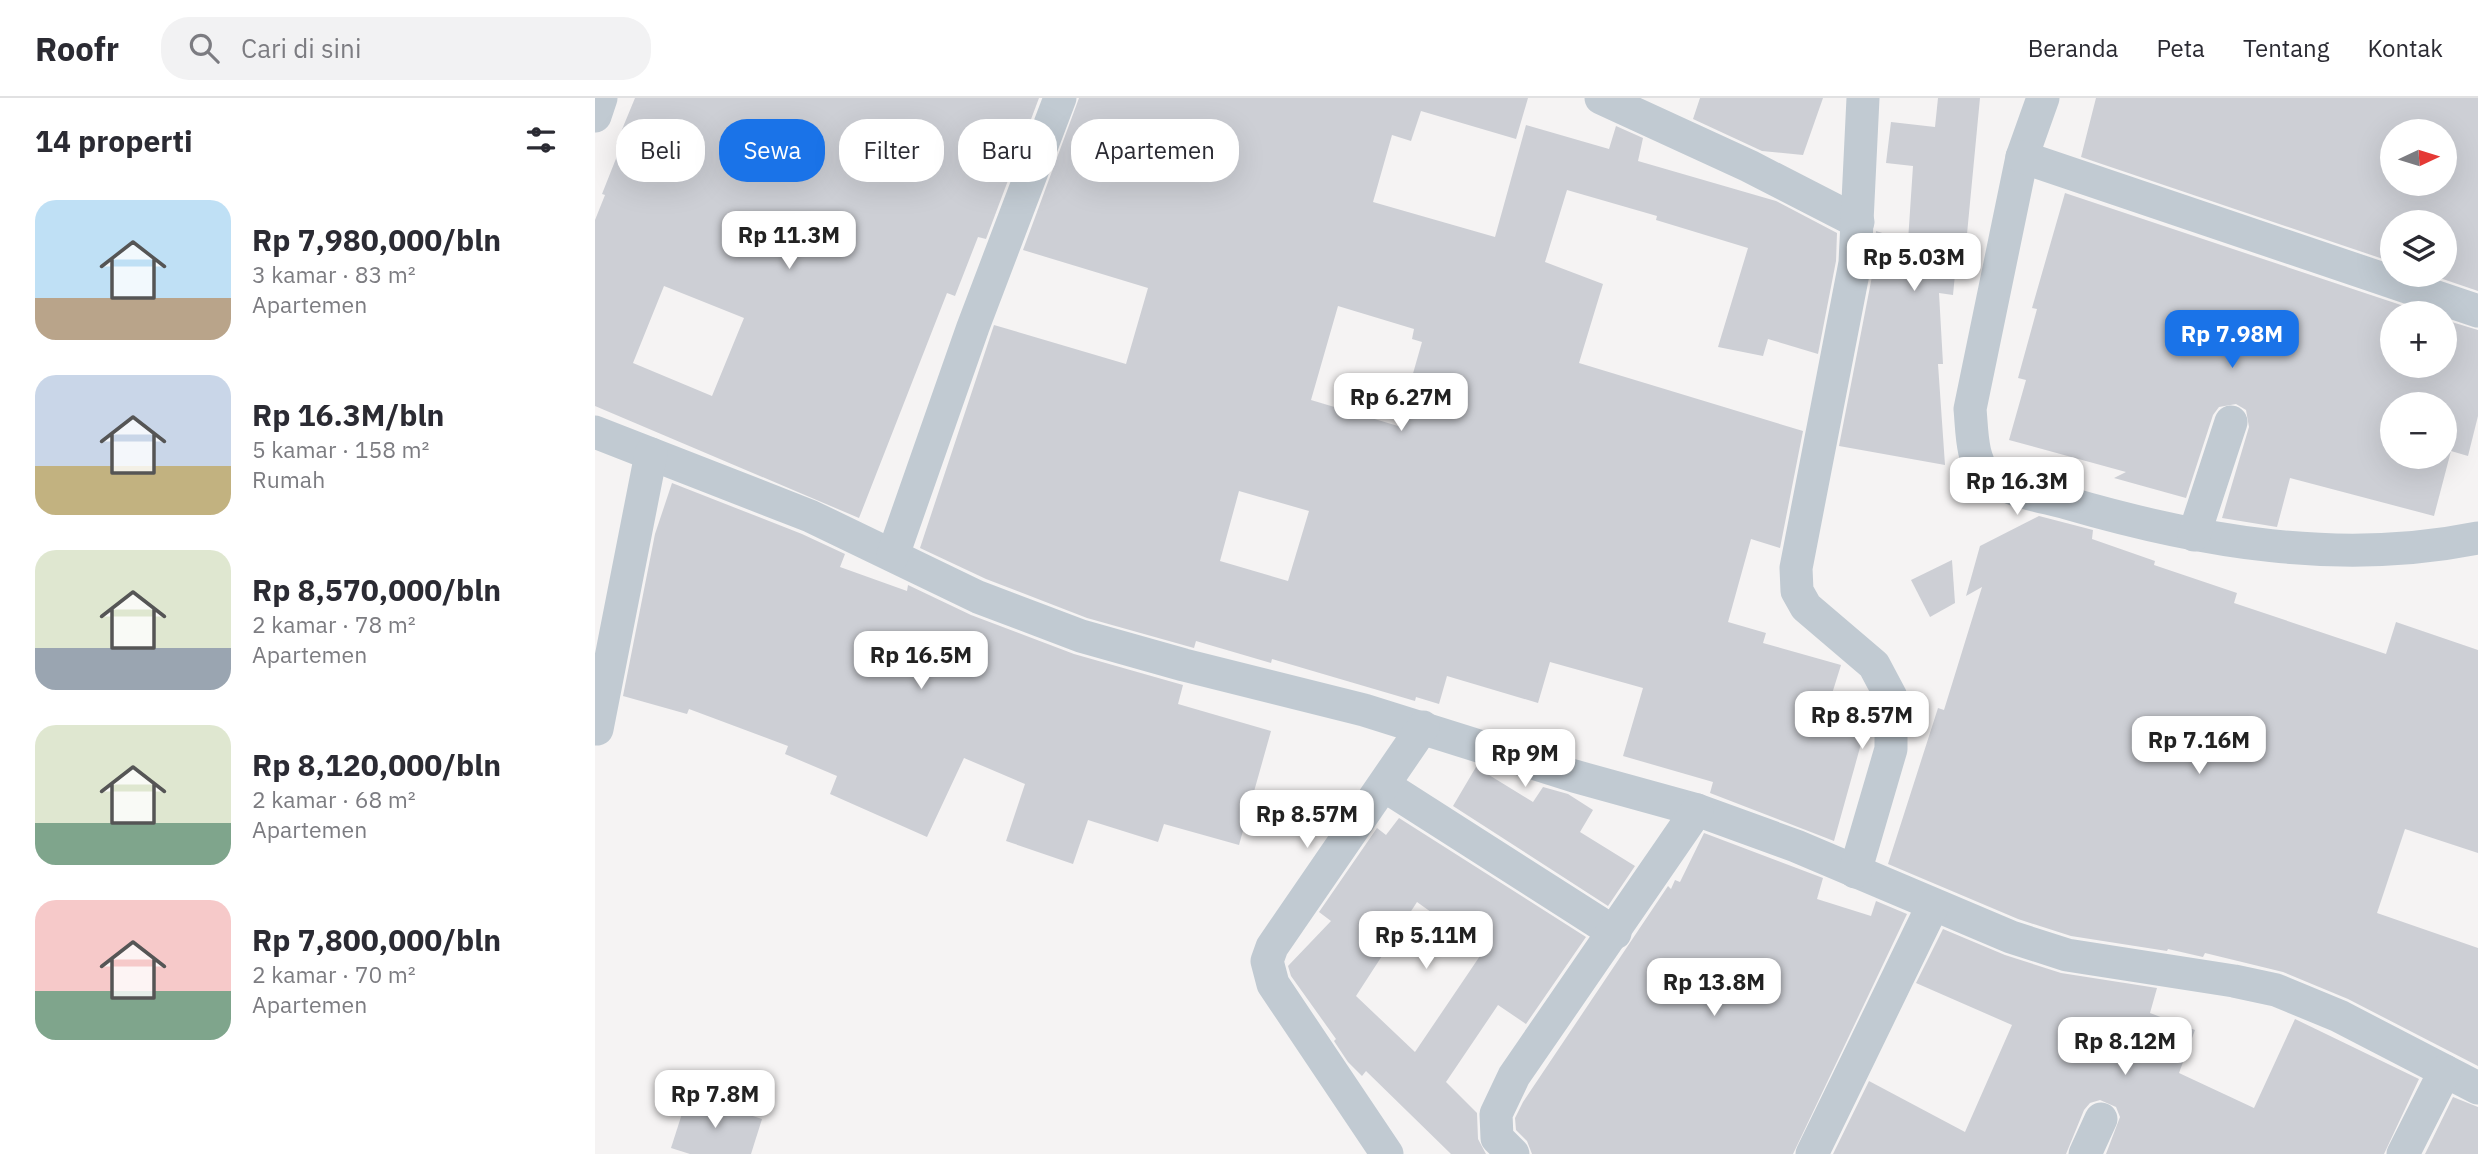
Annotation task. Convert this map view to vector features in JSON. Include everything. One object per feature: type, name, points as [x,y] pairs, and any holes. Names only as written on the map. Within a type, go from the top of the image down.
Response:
[{"type":"street","points":[[595,116],[601,98]]},
{"type":"street","points":[[893,555],[973,327],[1060,98]]},
{"type":"street","points":[[1601,98],[1749,166],[1858,222]]},
{"type":"street","points":[[1855,872],[1891,749],[1891,697],[1874,665],[1806,607],[1797,591],[1796,568],[1845,320],[1858,222],[1863,98]]},
{"type":"street","points":[[2043,98],[2022,157],[1970,409],[1973,447],[1985,474],[2007,486],[2214,541],[2348,551],[2447,544],[2478,538]]},
{"type":"street","points":[[2022,157],[2478,312]]},
{"type":"street","points":[[2194,536],[2231,422]]},
{"type":"street","points":[[595,432],[810,516],[978,597],[1081,636],[1423,727],[1587,780],[1697,810],[1746,826],[2011,937],[2067,956],[2234,981],[2276,990],[2339,1016],[2478,1088]]},
{"type":"street","points":[[597,729],[651,454]]},
{"type":"street","points":[[1387,1154],[1273,984],[1267,961],[1272,947],[1423,727]]},
{"type":"street","points":[[1385,786],[1615,933]]},
{"type":"street","points":[[1513,1154],[1497,1138],[1496,1114],[1514,1076],[1615,933],[1697,810]]},
{"type":"street","points":[[1812,1154],[1933,905]]},
{"type":"street","points":[[2403,1154],[2445,1071]]},
{"type":"street","points":[[2085,1154],[2101,1119]]},
{"type":"building","points":[[635,98],[1039,98],[1031,119],[958,119],[958,182],[1007,182],[986,239],[978,237],[955,296],[947,293],[859,518],[595,406],[595,220],[605,195],[602,194],[616,159],[616,182],[705,182],[705,119],[626,119]],"holes":[[[664,286],[744,318],[712,396],[633,363]]]},
{"type":"building","points":[[1079,98],[1528,98],[1516,139],[1421,111],[1411,141],[1392,135],[1373,202],[1495,237],[1526,125],[1609,149],[1616,126],[1643,138],[1638,161],[1776,201],[1837,233],[1836,261],[1818,354],[1768,339],[1763,356],[1718,347],[1748,248],[1656,220],[1657,216],[1567,190],[1545,262],[1603,284],[1579,363],[1803,431],[1780,548],[1751,539],[1728,622],[1766,633],[1763,643],[1841,665],[1831,697],[1871,708],[1834,841],[1710,793],[1713,782],[1623,756],[1643,688],[1550,662],[1538,703],[1447,676],[1439,704],[1416,697],[1415,701],[1272,659],[1271,663],[1196,641],[1194,648],[1087,618],[986,579],[920,548],[994,325],[1126,364],[1148,288],[1023,250],[1048,182],[1057,182],[1057,158],[1071,120],[1071,182],[1239,182],[1239,119],[1071,119]],"holes":[[[1338,306],[1414,329],[1412,339],[1422,342],[1398,426],[1311,400]],[[1239,491],[1309,511],[1288,581],[1220,561]]]},
{"type":"building","points":[[1700,98],[1823,98],[1803,155],[1762,151],[1693,119]]},
{"type":"building","points":[[1938,98],[1980,98],[1967,234],[1959,233],[1953,295],[1939,293],[1943,364],[1938,364],[1945,465],[1839,446],[1874,266],[1876,231],[1908,241],[1913,166],[1886,163],[1891,122],[1935,127]]},
{"type":"building","points":[[2096,98],[2478,98],[2478,291],[2457,284],[2457,210],[2380,210],[2380,258],[2081,157]]},
{"type":"building","points":[[2065,193],[2389,301],[2380,301],[2380,378],[2457,378],[2457,324],[2478,330],[2478,416],[2468,456],[2457,453],[2457,392],[2380,392],[2380,469],[2446,469],[2434,516],[2290,478],[2277,527],[2222,518],[2249,427],[2246,410],[2236,404],[2219,407],[2213,415],[2186,498],[2114,478],[2126,472],[2009,440],[2026,380],[2018,378],[2037,309],[2032,308]]},
{"type":"building","points":[[672,483],[802,534],[845,554],[840,567],[907,591],[908,585],[971,615],[1074,654],[1183,685],[1178,704],[1271,731],[1239,845],[1164,824],[1158,842],[1088,820],[1073,864],[1006,841],[1025,784],[964,758],[927,837],[830,794],[837,776],[785,754],[788,746],[689,709],[687,714],[623,696],[655,534]]},
{"type":"building","points":[[2039,516],[2093,530],[2092,539],[2155,561],[2154,565],[2237,593],[2234,603],[2386,654],[2396,622],[2478,650],[2478,853],[2405,829],[2377,913],[2478,948],[2478,1066],[2348,999],[2283,972],[2205,953],[2203,957],[2168,949],[2167,951],[2071,936],[2018,919],[1888,864],[1938,708],[1944,710],[1982,587],[1966,596],[1980,546]]},
{"type":"building","points":[[1952,560],[1955,603],[1930,617],[1911,580]]},
{"type":"building","points":[[1476,767],[1533,802],[1543,787],[1568,794],[1593,810],[1580,832],[1635,866],[1608,906],[1453,806]]},
{"type":"building","points":[[1399,818],[1586,937],[1526,1024],[1498,1005],[1446,1082],[1477,1113],[1478,1139],[1486,1154],[1451,1154],[1366,1071],[1362,1076],[1348,1062],[1334,1041],[1336,1039],[1291,976],[1288,966],[1331,921],[1319,912],[1377,828],[1386,835]],"holes":[[[1417,902],[1484,950],[1415,1052],[1356,996]]]},
{"type":"building","points":[[1704,833],[1823,878],[1817,899],[1871,916],[1876,901],[1907,914],[1793,1154],[1532,1154],[1527,1141],[1516,1130],[1515,1118],[1523,1102],[1668,886],[1671,889],[1675,880],[1680,882]]},
{"type":"building","points":[[1943,929],[2005,955],[2061,973],[2157,988],[2150,1013],[2195,1030],[2179,1073],[2254,1108],[2295,1019],[2419,1079],[2384,1154],[2106,1154],[2120,1117],[2116,1107],[2100,1100],[2090,1103],[2084,1110],[2066,1154],[1833,1154],[1869,1081],[1965,1132],[2012,1025],[1916,983]]},
{"type":"building","points":[[688,1095],[762,1119],[751,1154],[690,1154],[671,1148]]},
{"type":"building","points":[[2453,1097],[2478,1107],[2478,1154],[2425,1154]]}]
